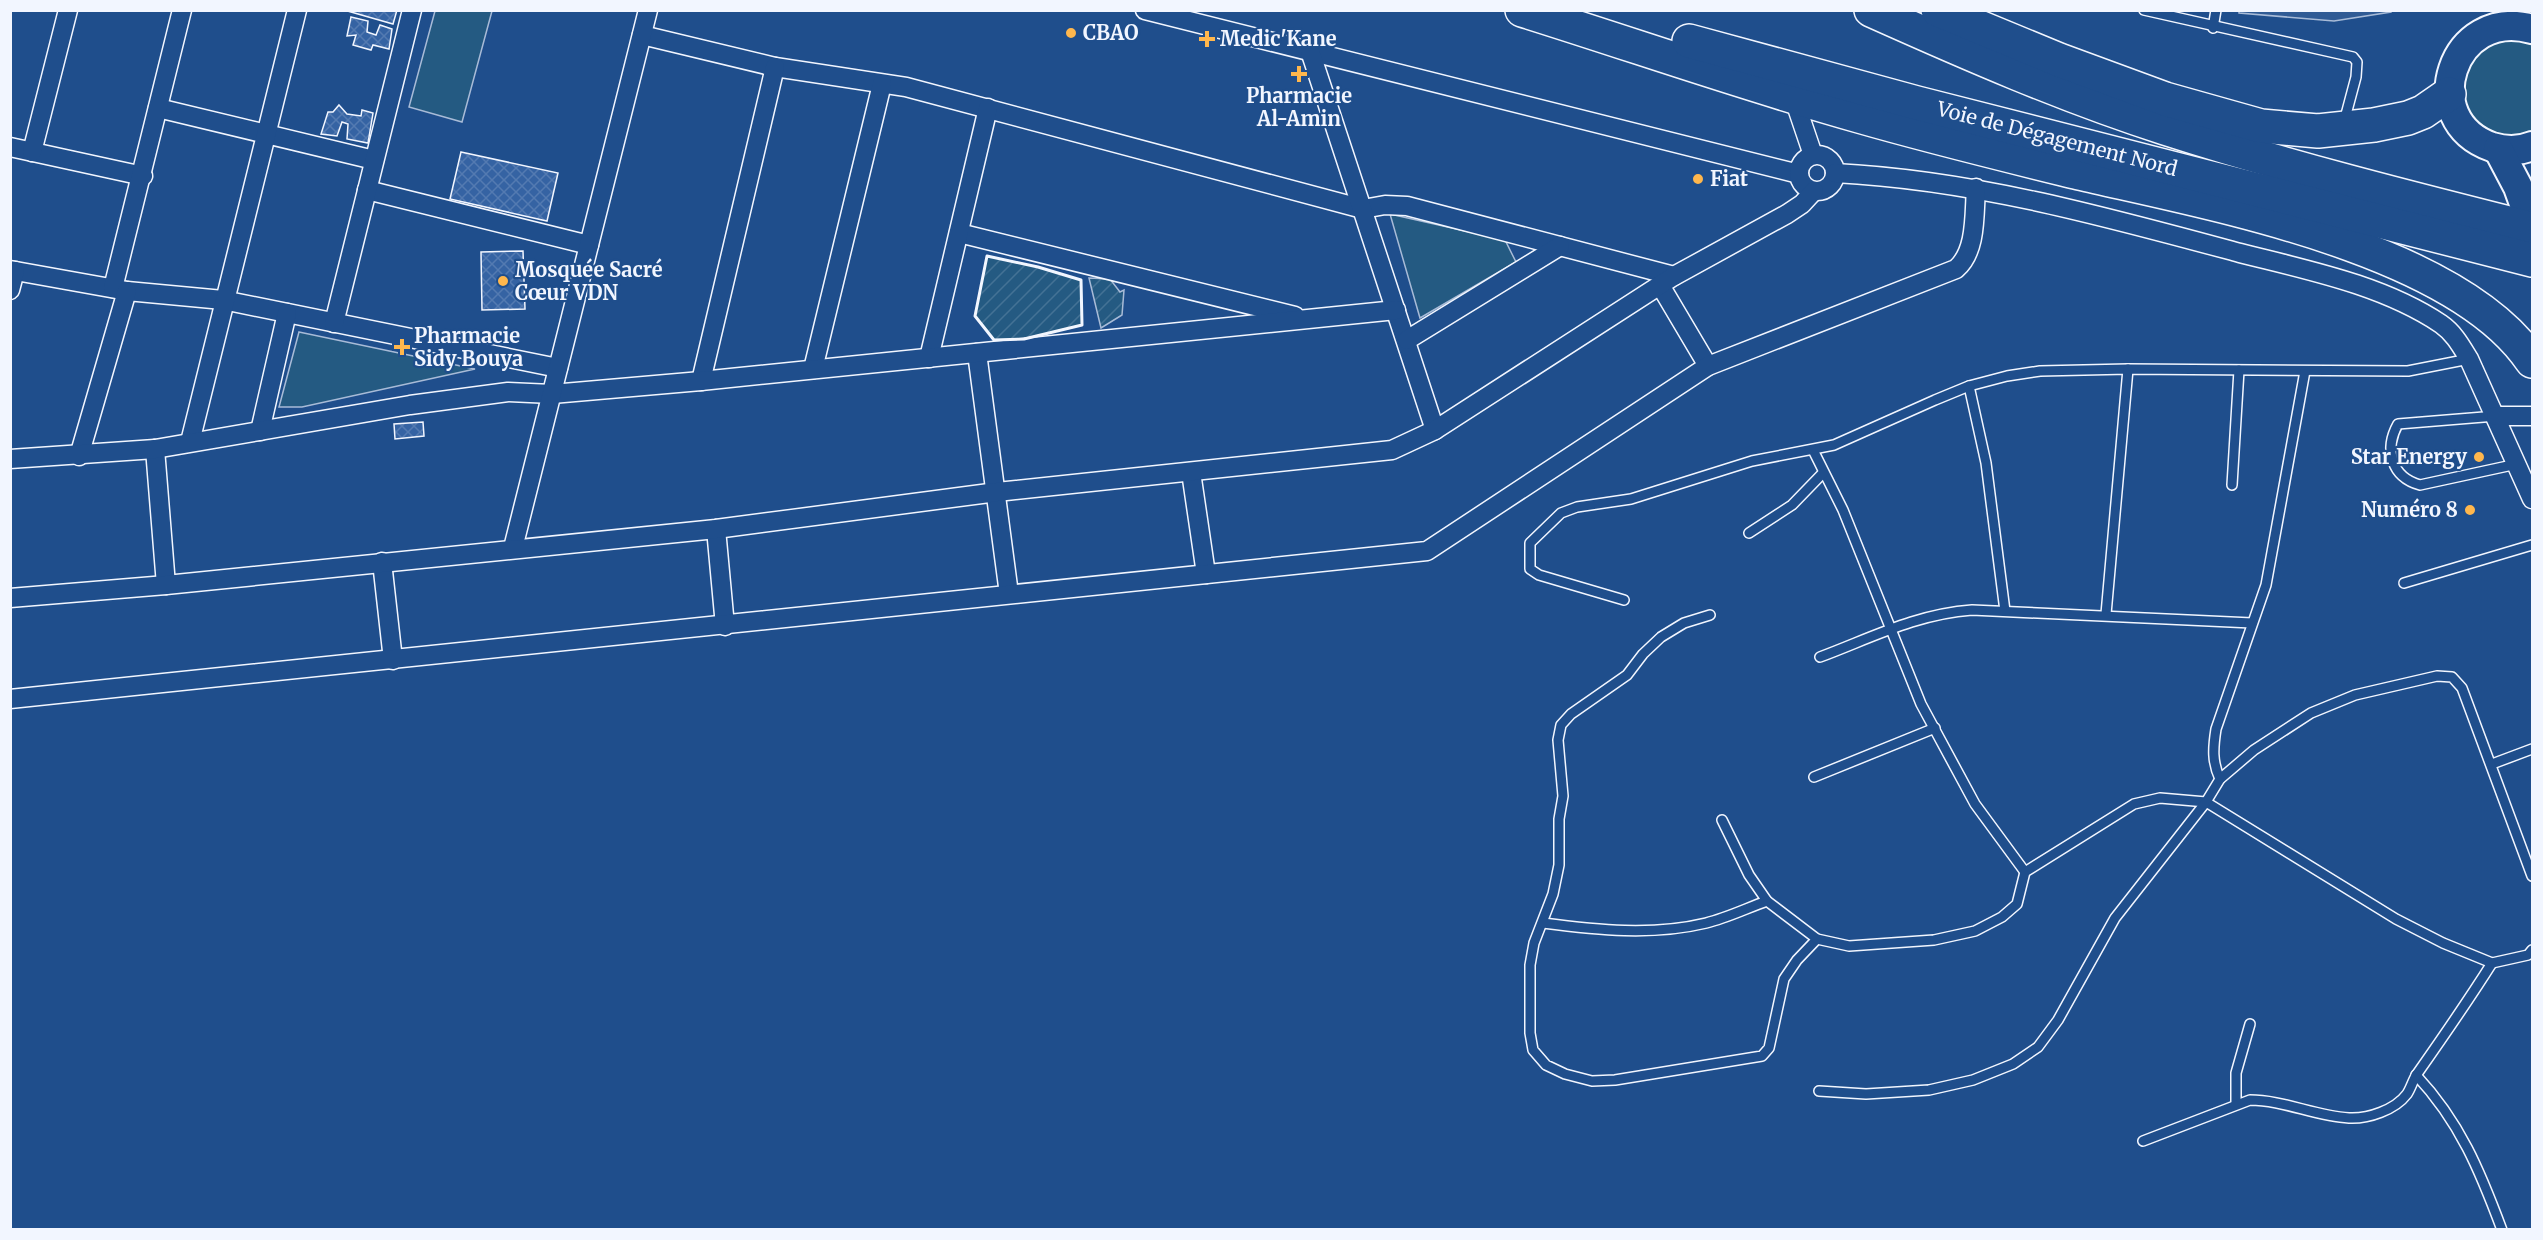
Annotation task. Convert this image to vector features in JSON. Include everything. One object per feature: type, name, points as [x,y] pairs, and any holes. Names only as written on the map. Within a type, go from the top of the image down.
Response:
[{"type":"highway","points":[[1522,10],[1798,84],[1859,116],[2063,169],[2223,207],[2353,246],[2424,275],[2468,300],[2501,324],[2532,361]]},
{"type":"highway","name":"Voie de Dégagement Nord","points":[[1583,10],[1798,84],[2532,260]]},
{"type":"highway","name":"Voie de Dégagement Nord","points":[[1871,10],[2030,78],[2163,128],[2292,167],[2532,227]]},
{"type":"highway","points":[[1938,10],[2059,60],[2197,110],[2287,130],[2343,129],[2408,118],[2423,112],[2449,93]]},
{"type":"main road","points":[[2521,22],[2497,27],[2473,23],[2451,72],[2449,93],[2452,109],[2470,135],[2483,144],[2498,149],[2513,150],[2532,146]]},
{"type":"main road","points":[[2498,149],[2518,187],[2532,227]]},
{"type":"street","points":[[32,152],[68,10]]},
{"type":"street","points":[[79,456],[120,289],[158,108],[182,10]]},
{"type":"street","points":[[190,442],[264,134],[297,10]]},
{"type":"street","points":[[334,322],[412,10]]},
{"type":"street","points":[[1144,10],[1799,174],[1806,188],[1814,191]]},
{"type":"street","points":[[513,548],[642,35],[644,11]]},
{"type":"street","points":[[642,35],[775,67],[882,84],[988,108],[1363,209],[1385,205],[1407,206],[1560,246],[1667,280],[1708,366]]},
{"type":"street","points":[[1310,51],[1435,430]]},
{"type":"street","points":[[701,381],[775,67]]},
{"type":"street","points":[[813,369],[882,84]]},
{"type":"street","points":[[1798,84],[1813,156]]},
{"type":"street","points":[[158,108],[374,160]]},
{"type":"street","points":[[929,358],[988,108]]},
{"type":"street","points":[[10,147],[143,176]]},
{"type":"street","points":[[10,598],[166,585],[716,529],[997,492],[1385,451],[1404,446],[1435,430],[1667,280],[1787,214],[1803,204],[1814,191],[1829,187],[1835,173],[1828,159],[1813,156],[1806,159],[1799,174]]},
{"type":"street","points":[[1835,173],[1902,176],[1976,188],[2149,228],[2355,285],[2423,314],[2442,325],[2457,339],[2469,359],[2532,499]]},
{"type":"street","points":[[10,699],[1427,551],[1708,366],[1956,269],[1965,262],[1970,250],[1976,188]]},
{"type":"street","points":[[367,190],[589,245]]},
{"type":"street","points":[[959,233],[1308,319]]},
{"type":"street","points":[[1407,340],[1560,246]]},
{"type":"street","points":[[10,290],[13,270],[120,289],[223,300],[558,368]]},
{"type":"street","points":[[10,459],[155,449],[420,403],[508,392],[552,394],[701,381],[1396,310]]},
{"type":"street","points":[[260,431],[287,313]]},
{"type":"street","points":[[977,353],[1009,594]]},
{"type":"street","points":[[2496,416],[2532,416]]},
{"type":"street","points":[[155,449],[166,585]]},
{"type":"street","points":[[1191,472],[1206,574]]},
{"type":"street","points":[[716,529],[725,626]]},
{"type":"street","points":[[382,562],[393,660]]},
{"type":"lane","points":[[2144,10],[2213,28],[2353,57],[2357,62],[2356,77],[2343,129]]},
{"type":"lane","points":[[2213,28],[2217,10]]},
{"type":"lane","points":[[1624,600],[1539,575],[1530,569],[1530,543],[1561,513],[1577,507],[1631,499],[1752,461],[1834,445],[1969,386],[2007,376],[2040,371],[2128,369],[2408,371],[2469,359]]},
{"type":"lane","points":[[2106,614],[2128,369]]},
{"type":"lane","points":[[2232,485],[2239,370]]},
{"type":"lane","points":[[2220,779],[2213,757],[2216,729],[2266,585],[2305,371]]},
{"type":"lane","points":[[1969,386],[1986,463],[2005,611]]},
{"type":"lane","points":[[2496,416],[2398,424],[2390,443],[2398,473],[2407,481],[2420,484],[2517,464]]},
{"type":"lane","points":[[1813,450],[1843,510],[1921,704],[1975,804],[2025,872]]},
{"type":"lane","points":[[1749,533],[1792,505],[1823,472]]},
{"type":"lane","points":[[2404,583],[2532,545]]},
{"type":"lane","points":[[1820,657],[1889,627],[1946,612],[2106,614],[2252,623]]},
{"type":"lane","points":[[1710,615],[1684,623],[1661,637],[1627,675],[1571,714],[1561,725],[1558,740],[1563,796],[1559,819],[1559,865],[1553,894],[1534,943],[1530,965],[1530,1033],[1533,1050],[1546,1065],[1564,1074],[1592,1081],[1762,1056],[1769,1048],[1784,980],[1797,960],[1817,939]]},
{"type":"lane","points":[[1819,1091],[1866,1094],[1929,1090],[1973,1080],[2013,1064],[2038,1047],[2058,1020],[2074,987],[2115,918],[2206,802],[2220,779],[2254,750],[2311,713],[2355,695],[2437,676],[2452,677],[2462,688],[2532,876]]},
{"type":"lane","points":[[1814,777],[1935,728]]},
{"type":"lane","points":[[2492,764],[2532,749]]},
{"type":"lane","points":[[1722,820],[1749,875],[1767,901],[1817,939],[1849,946],[1935,940],[1975,931],[2002,917],[2017,904],[2025,872],[2134,804],[2160,798],[2206,802],[2396,919],[2492,963],[2528,955],[2532,950]]},
{"type":"lane","points":[[1543,923],[1607,931],[1672,928],[1706,923],[1767,901]]},
{"type":"lane","points":[[2143,1141],[2236,1104],[2263,1100],[2330,1116],[2352,1118],[2373,1115],[2390,1108],[2407,1094],[2416,1075],[2440,1045],[2492,963]]},
{"type":"lane","points":[[2236,1104],[2236,1072],[2250,1024]]},
{"type":"lane","points":[[2416,1075],[2441,1102],[2464,1138],[2502,1230]]},
{"type":"shaded area","points":[[2391,10],[2391,12],[2334,21],[2239,13],[2239,11]]},
{"type":"shaded area","points":[[435,11],[492,11],[462,122],[409,107]]},
{"type":"shaded area","points":[[2520,39],[2532,45],[2532,132],[2507,139],[2472,127],[2456,75],[2483,42]]},
{"type":"shaded area","points":[[1390,214],[1505,240],[1516,262],[1420,318]]},
{"type":"shaded area","points":[[987,256],[1038,267],[1081,280],[1082,325],[1024,339],[994,340],[975,316]]},
{"type":"shaded area","points":[[1089,278],[1110,279],[1120,292],[1124,290],[1122,315],[1101,328]]},
{"type":"shaded area","points":[[299,332],[475,369],[302,407],[279,407]]},
{"type":"building","points":[[344,10],[397,10],[393,24]]},
{"type":"building","points":[[351,17],[368,21],[367,32],[376,35],[380,25],[392,29],[389,49],[373,45],[371,50],[353,45],[356,35],[347,36]]},
{"type":"building","points":[[339,105],[347,114],[361,116],[362,110],[373,113],[368,143],[347,139],[348,124],[342,122],[337,136],[321,134],[328,112],[333,112]]},
{"type":"building","points":[[461,152],[558,173],[547,221],[450,199]]},
{"type":"building","name":"Mosquée Sacré Cœur VDN","points":[[523,251],[525,309],[482,310],[481,252]]},
{"type":"building","points":[[423,422],[424,436],[395,439],[394,424]]},
{"type":"wall","points":[[987,256],[1038,267],[1081,280],[1082,325],[1024,339],[994,340],[975,316],[987,256]]},
{"type":"place","name":"CBAO","points":[[1071,33]]},
{"type":"place","name":"Medic'Kane","points":[[1207,39]]},
{"type":"place","name":"Pharmacie Al-Amin","points":[[1299,74]]},
{"type":"place","name":"Fiat","points":[[1698,179]]},
{"type":"place","name":"Mosquée Sacré Cœur VDN","points":[[503,281]]},
{"type":"place","name":"Pharmacie Sidy Bouya","points":[[402,347]]},
{"type":"place","name":"Star Energy","points":[[2479,457]]},
{"type":"place","name":"Numéro 8","points":[[2470,510]]}]
